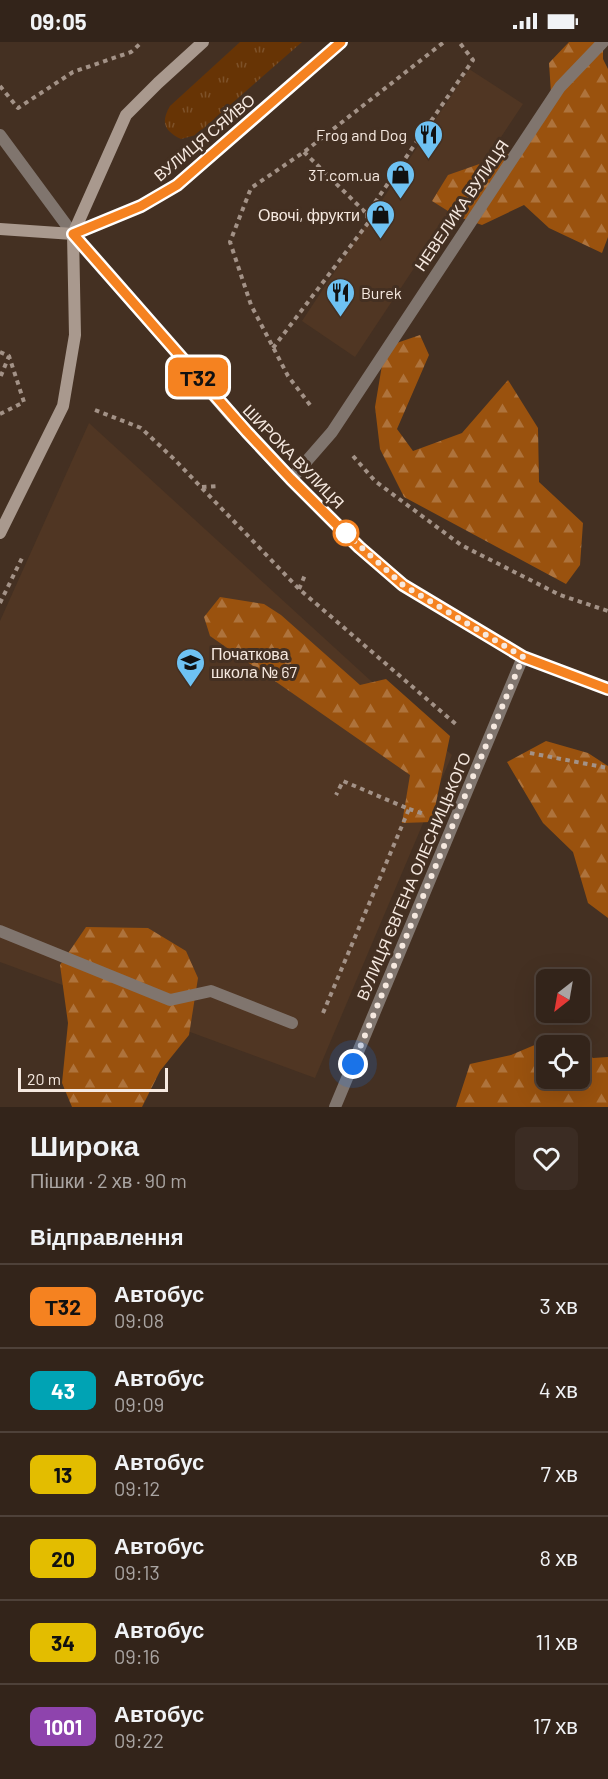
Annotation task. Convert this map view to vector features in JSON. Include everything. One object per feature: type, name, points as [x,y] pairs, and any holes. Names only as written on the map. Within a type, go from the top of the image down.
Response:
[{"type":"street","points":[[0,533],[63,406],[75,335],[73,234],[126,115],[203,42]]},
{"type":"street","name":"ВУЛИЦЯ СЯЙВО","points":[[73,234],[141,206],[177,185],[341,42]]},
{"type":"street","name":"НЕВЕЛИКА ВУЛИЦЯ","points":[[291,479],[332,432],[560,87],[603,42]]},
{"type":"street","name":"ШИРОКА ВУЛИЦЯ","points":[[0,135],[73,234],[232,417],[359,547],[403,585],[523,657],[608,689]]},
{"type":"street","points":[[0,229],[73,234]]},
{"type":"street","name":"ВУЛИЦЯ ЄВГЕНА ОЛЕСНИЦЬКОГО","points":[[335,1107],[523,657]]},
{"type":"street","points":[[0,931],[170,1000],[211,991],[292,1023]]},
{"type":"path","points":[[0,86],[18,108],[74,72],[131,52],[142,42]]},
{"type":"path","points":[[315,411],[288,376],[251,305],[230,242],[251,188],[304,153],[444,42]]},
{"type":"path","points":[[273,348],[368,223],[368,214],[473,60],[459,42]]},
{"type":"path","points":[[304,153],[368,214]]},
{"type":"path","points":[[0,352],[9,356],[24,402],[0,414]]},
{"type":"path","points":[[0,378],[9,356]]},
{"type":"path","points":[[94,410],[141,428],[299,589],[461,729]]},
{"type":"path","points":[[345,448],[375,481],[461,544],[560,595],[608,610]]},
{"type":"path","points":[[201,488],[218,486]]},
{"type":"path","points":[[299,589],[305,575]]},
{"type":"path","points":[[530,753],[608,768]]},
{"type":"path","points":[[292,1023],[315,1032],[409,809],[343,781],[336,795]]},
{"type":"shaded area","points":[[469,69],[523,104],[355,357],[302,321]]},
{"type":"shaded area","name":"Початкова школа № 67","points":[[89,423],[452,755],[315,1078],[0,962],[0,621]]},
{"type":"green space","points":[[240,42],[302,42],[196,135],[181,139],[171,133],[165,122],[170,106]]},
{"type":"green space","points":[[569,42],[603,42],[603,59],[608,69],[608,237],[602,253],[549,228],[524,205],[482,225],[456,216],[432,201],[448,175],[525,148],[552,108],[549,63]]},
{"type":"green space","points":[[420,335],[429,355],[397,429],[413,451],[462,433],[508,380],[538,428],[539,482],[583,523],[580,565],[566,584],[404,497],[380,449],[375,407],[385,347]]},
{"type":"green space","points":[[220,597],[264,604],[281,615],[360,685],[386,679],[450,736],[432,822],[402,823],[410,775],[210,636],[204,617]]},
{"type":"green space","points":[[546,741],[588,753],[608,766],[608,918],[588,903],[573,852],[543,823],[507,762]]},
{"type":"green space","points":[[86,927],[148,928],[186,951],[198,978],[189,1035],[160,1071],[142,1107],[72,1107],[62,1083],[68,1023],[60,965]]},
{"type":"green space","points":[[536,1044],[536,1089],[590,1089],[590,1056],[593,1058],[608,1057],[608,1107],[456,1107],[470,1064],[511,1055]]},
{"type":"bus line","name":"Т32","points":[[341,42],[177,185],[141,206],[73,234],[232,417],[359,547],[403,585],[523,657],[608,689]]},
{"type":"place","name":"Frog and Dog","points":[[428,160]]},
{"type":"place","name":"3T.com.ua","points":[[401,200]]},
{"type":"place","name":"Овочі, фрукти","points":[[381,240]]},
{"type":"place","name":"Burek","points":[[340,318]]},
{"type":"place","name":"Початкова школа № 67","points":[[190,688]]},
{"type":"route","points":[[346,533],[342,530],[403,585],[523,657],[353,1064]]}]
